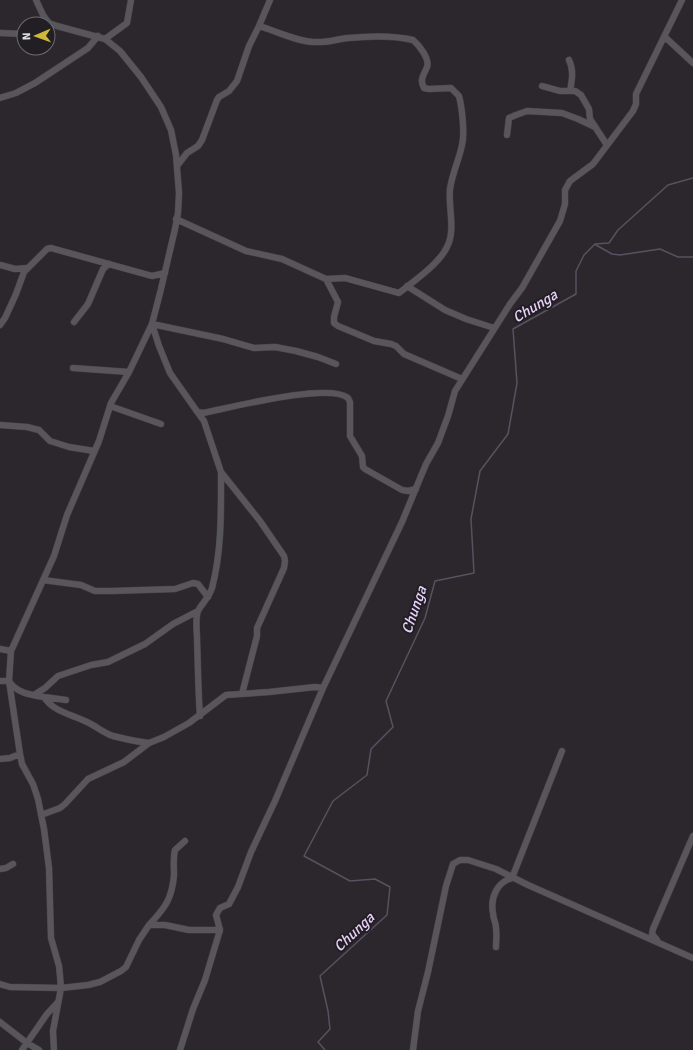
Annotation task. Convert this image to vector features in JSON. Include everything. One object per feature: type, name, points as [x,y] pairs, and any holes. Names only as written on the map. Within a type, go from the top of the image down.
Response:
[{"type":"street","points":[[36,0],[44,16]]},
{"type":"street","points":[[105,39],[127,24],[131,0]]},
{"type":"street","points":[[177,166],[188,153],[198,146],[202,140],[217,100],[229,91],[237,81],[249,46],[270,0]]},
{"type":"street","points":[[180,1050],[205,980],[220,930],[216,916],[220,908],[229,904],[238,888],[251,852],[275,801],[323,688],[402,522],[426,464],[438,443],[455,391],[494,328],[522,288],[560,221],[565,204],[565,190],[570,181],[593,164],[633,111],[636,104],[636,94],[682,0]]},
{"type":"street","points":[[54,1050],[53,1031],[61,988],[59,966],[51,938],[49,868],[36,792],[22,764],[20,754],[9,681],[11,651],[54,556],[67,515],[94,451],[110,406],[129,372],[152,324],[165,273],[176,219],[179,193],[174,142],[171,130],[161,106],[141,77],[120,51],[105,39],[56,26]]},
{"type":"street","points":[[176,219],[246,251],[282,259],[326,279],[345,278],[399,293],[425,272],[442,255],[448,245],[452,220],[450,188],[463,139],[459,96],[451,88],[424,88],[421,81],[427,67],[427,62],[421,50],[412,40],[381,37],[349,38],[329,42],[314,42],[297,39],[259,26]]},
{"type":"street","points":[[0,33],[16,34]]},
{"type":"street","points":[[0,98],[16,93],[35,83],[88,48],[98,36]]},
{"type":"street","points":[[665,37],[693,63]]},
{"type":"street","points":[[569,60],[571,63],[572,76],[570,91]]},
{"type":"street","points":[[542,86],[560,91],[575,92],[581,95],[589,109],[590,119],[607,145]]},
{"type":"street","points":[[507,135],[509,118],[527,111],[566,114],[595,127]]},
{"type":"street","points":[[0,325],[5,318],[28,268],[47,249],[51,248],[152,276],[165,273]]},
{"type":"street","points":[[74,322],[88,304],[103,269],[109,264]]},
{"type":"street","points":[[0,265],[15,269],[28,268]]},
{"type":"street","points":[[326,279],[338,302],[334,318],[334,323],[338,326],[374,341],[396,346],[404,354],[462,379]]},
{"type":"street","points":[[407,286],[445,310],[466,319],[494,328]]},
{"type":"street","points":[[152,324],[223,339],[254,348],[275,347],[296,351],[318,356],[336,364]]},
{"type":"street","points":[[34,695],[45,688],[58,676],[91,665],[108,662],[144,644],[173,624],[198,611],[208,597],[212,588],[218,556],[221,525],[221,472],[204,421],[170,373],[152,324]]},
{"type":"street","points":[[73,368],[129,372]]},
{"type":"street","points":[[198,412],[202,413],[301,394],[341,394],[348,398],[350,402],[350,436],[362,456],[363,467],[402,490],[408,491],[416,489]]},
{"type":"street","points":[[110,406],[161,424]]},
{"type":"street","points":[[0,425],[39,430],[50,441],[70,447],[94,451]]},
{"type":"street","points":[[221,472],[260,521],[284,556],[285,561],[284,568],[259,624],[242,694]]},
{"type":"street","points":[[43,580],[81,585],[95,591],[175,589],[193,582],[198,584],[208,597]]},
{"type":"street","points":[[198,611],[196,627],[197,678],[200,716]]},
{"type":"street","points":[[0,648],[11,651]]},
{"type":"street","points":[[0,681],[9,681]]},
{"type":"street","points":[[9,681],[13,687],[34,695],[66,700]]},
{"type":"street","points":[[41,815],[60,808],[69,801],[88,779],[124,762],[149,743],[177,730],[200,716],[226,695],[315,687],[323,688]]},
{"type":"street","points":[[44,697],[56,708],[88,722],[106,733],[149,743]]},
{"type":"street","points":[[496,947],[496,928],[492,912],[493,899],[496,889],[501,882],[512,878],[562,751]]},
{"type":"street","points":[[0,759],[10,758],[20,754]]},
{"type":"street","points":[[658,941],[652,934],[653,929],[693,836]]},
{"type":"street","points":[[0,984],[10,987],[61,988],[88,986],[100,982],[121,971],[126,967],[139,940],[149,925],[170,899],[174,875],[175,850],[185,841]]},
{"type":"street","points":[[413,1050],[418,1011],[428,972],[446,886],[453,864],[460,860],[468,860],[496,869],[512,878],[658,941],[693,958]]},
{"type":"street","points":[[0,869],[6,868],[13,864]]},
{"type":"street","points":[[149,925],[165,925],[189,930],[220,930]]},
{"type":"street","points":[[22,1050],[47,1014],[58,1002]]},
{"type":"street","points":[[0,1022],[39,1050]]},
{"type":"waterway","name":"Chunga","points":[[325,1050],[318,1042],[330,1029],[328,1011],[320,976],[387,915],[390,887],[375,879],[350,881],[304,856],[333,801],[367,775],[371,749],[393,727],[386,701],[425,618],[435,581],[474,573],[471,519],[480,471],[508,434],[517,383],[513,329],[576,294],[576,271],[584,255],[595,244],[609,243],[618,230],[668,185],[693,178]]},
{"type":"waterway","points":[[596,245],[612,254],[620,255],[660,249],[678,257],[693,257]]}]
